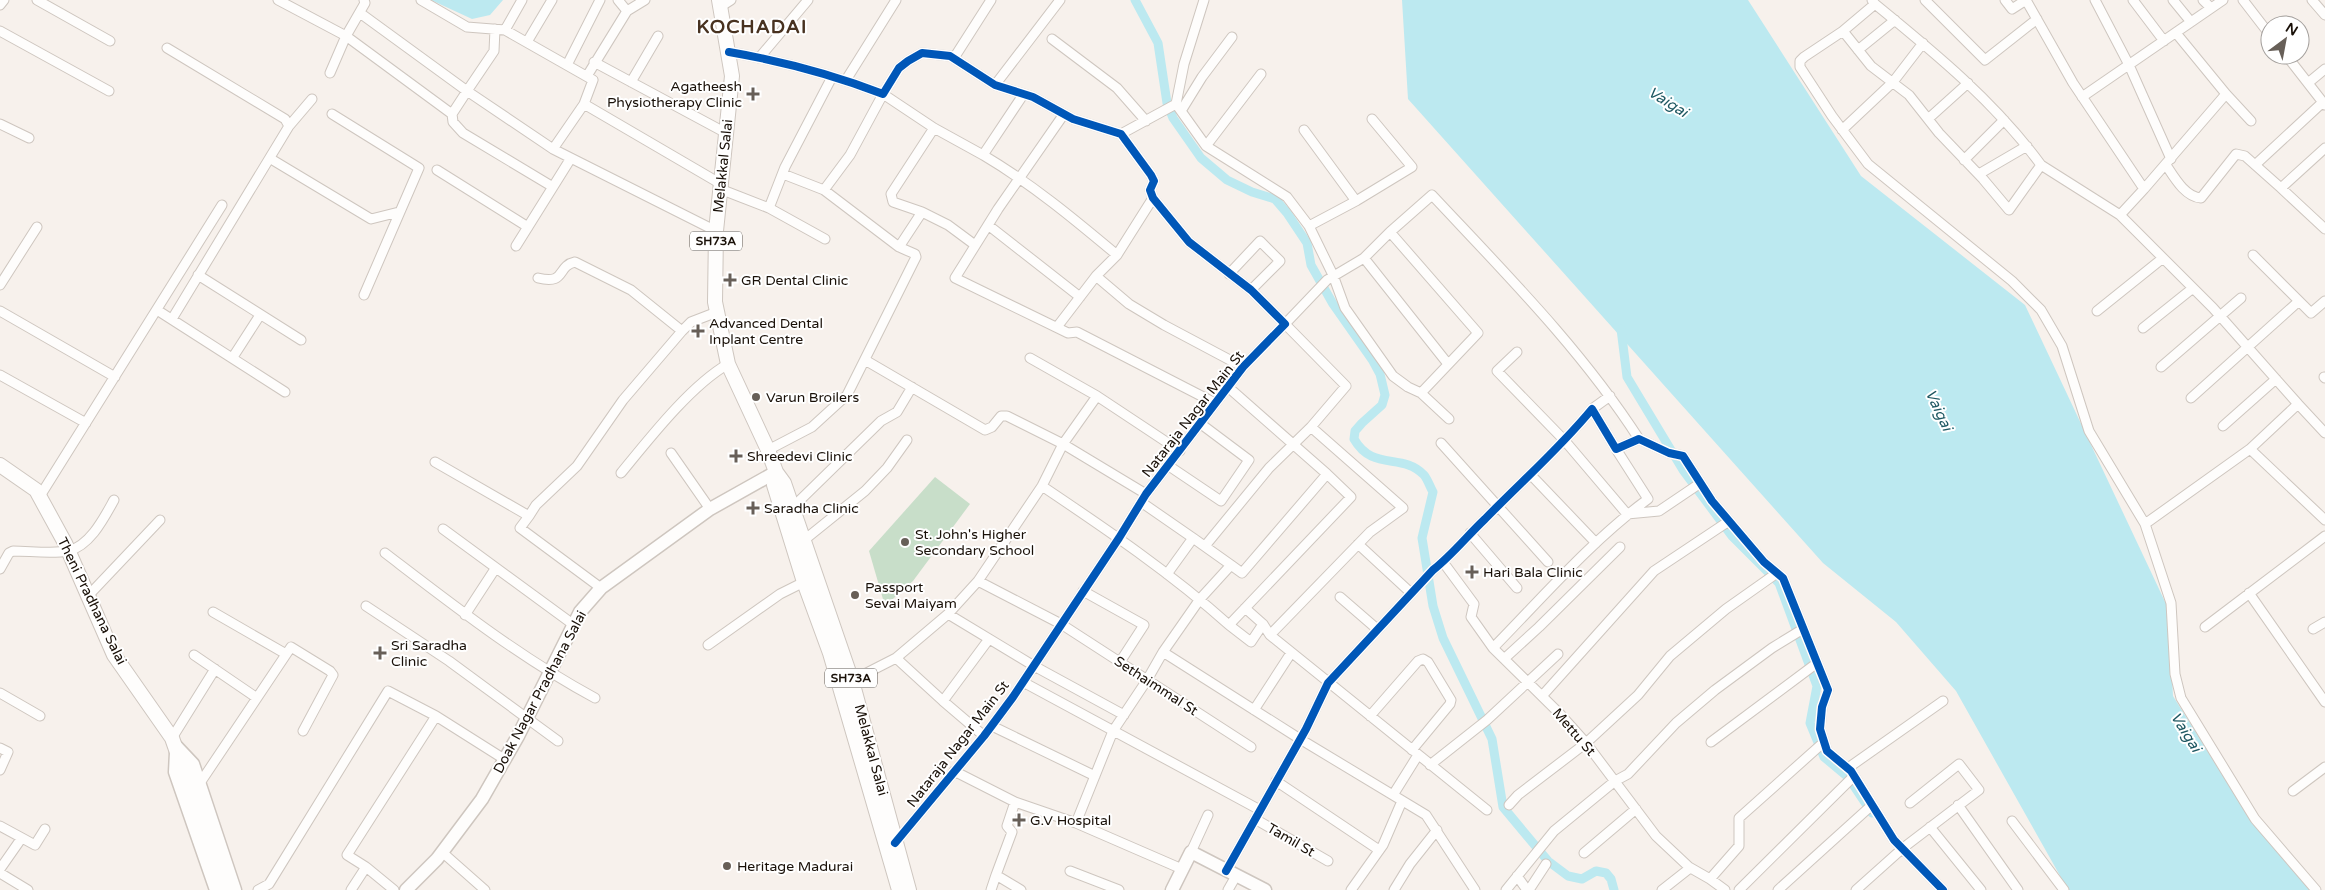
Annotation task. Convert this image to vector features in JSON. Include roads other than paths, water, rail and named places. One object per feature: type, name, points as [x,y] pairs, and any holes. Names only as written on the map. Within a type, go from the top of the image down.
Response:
[{"type":"main road","name":"Melakkal Salai","points":[[723,2],[732,76],[716,231],[714,289],[717,312],[728,364],[768,450],[776,472],[784,483],[803,541],[810,579]]},
{"type":"main road","name":"Theni Pradhana Salai","points":[[0,465],[36,490],[40,496],[68,551],[114,655],[174,742]]},
{"type":"main road","name":"Melakkal Salai","points":[[776,472],[774,485],[810,579],[846,683],[909,890]]},
{"type":"main road","name":"Melakkal Salai","points":[[846,683],[899,890]]},
{"type":"main road","points":[[174,742],[225,890]]},
{"type":"street","points":[[0,5],[4,0]]},
{"type":"street","points":[[37,0],[110,41]]},
{"type":"street","points":[[278,0],[346,36],[452,114]]},
{"type":"street","points":[[330,73],[346,36],[360,13],[364,0]]},
{"type":"street","points":[[421,0],[467,27],[506,30],[593,80],[584,104],[553,149]]},
{"type":"street","points":[[506,30],[522,0]]},
{"type":"street","points":[[527,42],[552,0]]},
{"type":"street","points":[[567,65],[600,0]]},
{"type":"street","points":[[618,0],[627,11]]},
{"type":"street","points":[[587,76],[627,11],[645,0]]},
{"type":"street","points":[[759,58],[808,0]]},
{"type":"street","points":[[846,80],[896,0]]},
{"type":"street","points":[[954,58],[991,0]]},
{"type":"street","points":[[995,85],[1060,0]]},
{"type":"street","points":[[1204,0],[1184,64],[1176,108],[1206,146],[1287,197],[1309,226],[1330,278],[1345,308],[1393,376],[1408,387],[1421,393],[1449,419]]},
{"type":"street","points":[[1925,0],[1985,60],[2036,19]]},
{"type":"street","points":[[2005,0],[2012,9],[2026,0],[2082,97],[2144,189]]},
{"type":"street","points":[[2095,0],[2129,65],[2168,162],[2186,192],[2195,198],[2201,198],[2236,154],[2245,156],[2325,229]]},
{"type":"street","points":[[2133,0],[2164,41]]},
{"type":"street","points":[[2173,0],[2191,22]]},
{"type":"street","points":[[2203,0],[2211,8]]},
{"type":"street","points":[[2082,97],[2223,0]]},
{"type":"street","points":[[2243,0],[2260,22]]},
{"type":"street","points":[[2312,0],[2325,15]]},
{"type":"street","points":[[2316,890],[2255,819],[2181,698],[2175,674],[2171,604],[2144,524],[2089,430],[2062,346],[2041,310],[2012,281],[1868,164],[1842,130],[1800,67],[1800,61],[1843,30],[1874,2],[1968,83],[2004,120],[2041,165],[2120,215],[2220,316],[2325,433]]},
{"type":"street","points":[[360,13],[467,91],[553,149],[716,231]]},
{"type":"street","points":[[1858,50],[1895,20]]},
{"type":"street","points":[[495,29],[494,51],[452,114],[453,122],[463,133],[552,187]]},
{"type":"street","points":[[1843,30],[1871,66],[1909,95],[2009,210],[2041,165]]},
{"type":"street","points":[[0,31],[108,90]]},
{"type":"street","points":[[2176,33],[2226,94],[2251,121]]},
{"type":"street","points":[[631,82],[658,36]]},
{"type":"street","points":[[1121,134],[1163,112],[1176,108],[1232,37]]},
{"type":"street","points":[[1052,39],[1117,88],[1146,121]]},
{"type":"street","points":[[1842,130],[1893,82],[1923,43]]},
{"type":"street","points":[[167,48],[285,119],[289,126]]},
{"type":"street","points":[[729,52],[846,80],[882,94],[934,128],[1020,177],[1064,210],[1117,255]]},
{"type":"street","points":[[824,190],[850,155],[882,94],[899,68],[922,53],[950,56],[995,85],[1033,97],[1064,114],[1121,134],[1151,175],[1154,181],[1150,190],[1153,198],[1189,242],[1251,290],[1346,386],[1311,427],[1269,468],[1205,546]]},
{"type":"street","points":[[594,62],[726,133]]},
{"type":"street","points":[[2255,165],[2324,103],[2294,65]]},
{"type":"street","points":[[2308,82],[2325,69]]},
{"type":"street","points":[[1206,146],[1261,74]]},
{"type":"street","points":[[769,208],[783,174],[832,77]]},
{"type":"street","points":[[1928,119],[1968,83]]},
{"type":"street","points":[[2120,215],[2226,94]]},
{"type":"street","points":[[983,155],[1023,95]]},
{"type":"street","points":[[172,319],[271,159],[289,126],[312,99]]},
{"type":"street","points":[[584,104],[721,187],[769,208],[825,239]]},
{"type":"street","points":[[332,114],[419,168],[364,296]]},
{"type":"street","points":[[1064,114],[975,244],[955,278],[1068,333],[1077,332],[1214,403]]},
{"type":"street","points":[[1309,226],[1356,201],[1412,167],[1372,119]]},
{"type":"street","points":[[1964,160],[2004,120]]},
{"type":"street","points":[[0,124],[29,138]]},
{"type":"street","points":[[934,128],[891,194],[893,202],[922,212],[948,225],[975,244]]},
{"type":"street","points":[[1304,130],[1356,201]]},
{"type":"street","points":[[1979,174],[2027,146]]},
{"type":"street","points":[[2281,188],[2325,148]]},
{"type":"street","points":[[516,246],[571,158]]},
{"type":"street","points":[[271,159],[371,219],[399,212]]},
{"type":"street","points":[[437,170],[528,227]]},
{"type":"street","points":[[768,450],[812,426],[847,396],[916,258],[913,253],[899,247],[824,190],[783,174]]},
{"type":"street","name":"Nataraja Nagar Main St","points":[[895,843],[992,726],[1034,666],[1144,498],[1243,367],[1309,297],[1330,278],[1364,258],[1432,195],[1572,347],[1610,396]]},
{"type":"street","points":[[1057,327],[1096,276],[1117,255],[1153,198]]},
{"type":"street","points":[[40,496],[222,205]]},
{"type":"street","points":[[899,247],[922,212]]},
{"type":"street","points":[[988,225],[1080,297]]},
{"type":"street","points":[[0,285],[37,227]]},
{"type":"street","points":[[1390,232],[1478,332],[1421,393]]},
{"type":"street","points":[[1229,274],[1260,241],[1280,261],[1251,290]]},
{"type":"street","points":[[2253,255],[2311,313],[2325,301]]},
{"type":"street","points":[[1364,258],[1448,364]]},
{"type":"street","points":[[2097,311],[2163,258]]},
{"type":"street","points":[[538,278],[556,279],[570,263],[575,262],[631,290],[682,331]]},
{"type":"street","points":[[198,275],[260,316],[301,340]]},
{"type":"street","points":[[1096,276],[1129,304],[1243,367]]},
{"type":"street","points":[[2143,328],[2193,288]]},
{"type":"street","points":[[2162,367],[2241,298]]},
{"type":"street","points":[[2191,398],[2299,301]]},
{"type":"street","points":[[157,310],[285,392]]},
{"type":"street","points":[[0,311],[115,377]]},
{"type":"street","points":[[601,588],[520,528],[536,505],[577,466],[623,400],[682,331],[691,322],[717,312]]},
{"type":"street","points":[[233,357],[260,316]]},
{"type":"street","points":[[1517,352],[1497,371],[1565,441],[1627,514]]},
{"type":"street","points":[[1030,358],[1097,396],[1180,451]]},
{"type":"street","points":[[865,360],[985,430],[992,427],[1001,416],[1007,416],[1063,444],[1144,498],[1192,538],[1242,573],[1327,474]]},
{"type":"street","points":[[621,473],[654,433],[707,378],[728,364]]},
{"type":"street","points":[[0,375],[86,423]]},
{"type":"street","points":[[2223,426],[2276,379]]},
{"type":"street","points":[[792,508],[881,421],[897,412],[912,387]]},
{"type":"street","points":[[1228,387],[1293,443],[1351,497],[1229,625]]},
{"type":"street","points":[[846,683],[896,658],[948,614],[978,581],[1042,486],[1063,444],[1097,396]]},
{"type":"street","points":[[1228,890],[1231,873],[1255,819],[1300,739],[1328,683],[1424,579],[1565,441],[1592,410],[1610,396],[1639,439],[1683,456],[1696,486],[1726,524],[1764,562],[1774,576],[1782,578],[1799,631],[1813,666],[1828,690],[1822,707],[1821,745],[1848,768],[1851,779],[1900,850],[1939,888]]},
{"type":"street","points":[[2144,524],[2250,449],[2298,404]]},
{"type":"street","points":[[1493,648],[1596,543],[1627,514],[1648,498],[1592,410]]},
{"type":"street","points":[[1169,466],[1221,501],[1249,460],[1201,424]]},
{"type":"street","points":[[1270,635],[1370,532],[1403,508],[1311,427]]},
{"type":"street","points":[[1616,449],[1639,439]]},
{"type":"street","points":[[803,541],[865,491],[887,468],[907,440]]},
{"type":"street","points":[[1441,443],[1548,562]]},
{"type":"street","points":[[2250,449],[2325,520]]},
{"type":"street","points":[[671,453],[710,509]]},
{"type":"street","points":[[435,462],[529,516]]},
{"type":"street","name":"Doak Nagar Pradhana Salai","points":[[406,890],[442,852],[482,799],[527,719],[548,673],[580,612],[601,588],[710,509],[776,472]]},
{"type":"street","points":[[1531,475],[1596,543]]},
{"type":"street","points":[[1042,486],[1119,538],[1200,599],[1251,642],[1263,624]]},
{"type":"street","points":[[1627,514],[1659,511],[1696,486]]},
{"type":"street","points":[[0,569],[13,551],[68,551],[86,540],[114,500]]},
{"type":"street","points":[[87,597],[160,520]]},
{"type":"street","points":[[1542,696],[1654,571],[1726,524]]},
{"type":"street","points":[[443,529],[574,625]]},
{"type":"street","points":[[1470,533],[1517,588]]},
{"type":"street","points":[[2205,627],[2325,536]]},
{"type":"street","points":[[1166,574],[1192,538]]},
{"type":"street","points":[[1358,544],[1411,593]]},
{"type":"street","points":[[1504,659],[1620,547]]},
{"type":"street","points":[[385,553],[465,615],[548,673],[594,698]]},
{"type":"street","name":"Mettu St","points":[[1443,562],[1474,604],[1471,617],[1493,648],[1586,743],[1656,836],[1690,868],[1725,890]]},
{"type":"street","points":[[1076,822],[1113,731],[1163,652],[1200,599],[1231,565]]},
{"type":"street","points":[[465,615],[496,569]]},
{"type":"street","points":[[1509,805],[1518,795],[1586,743],[1638,695],[1670,656],[1726,609],[1774,576]]},
{"type":"street","points":[[708,645],[780,594],[810,579]]},
{"type":"street","name":"Sethaimmal St","points":[[978,581],[1061,624],[1251,747]]},
{"type":"street","points":[[1083,591],[1144,625],[1120,662]]},
{"type":"street","points":[[2249,593],[2325,702]]},
{"type":"street","points":[[1340,597],[1377,629]]},
{"type":"street","points":[[366,606],[449,661],[558,741]]},
{"type":"street","points":[[1245,608],[1263,624],[1270,635],[1291,653],[1487,810]]},
{"type":"street","points":[[213,612],[286,654]]},
{"type":"street","points":[[948,614],[1034,666],[1124,715]]},
{"type":"street","points":[[2314,629],[2325,622]]},
{"type":"street","points":[[1506,890],[1554,831],[1615,781],[1628,774],[1676,722],[1715,690],[1772,648],[1799,631]]},
{"type":"street","points":[[943,702],[989,639]]},
{"type":"street","points":[[200,783],[291,647],[295,647],[333,675],[303,731]]},
{"type":"street","points":[[1163,652],[1300,739],[1426,815],[1475,890]]},
{"type":"street","points":[[1254,710],[1291,653]]},
{"type":"street","points":[[1430,765],[1487,720],[1558,654]]},
{"type":"street","points":[[194,655],[257,698]]},
{"type":"street","points":[[896,658],[943,702],[984,736]]},
{"type":"street","points":[[1370,716],[1418,661],[1423,659],[1428,662],[1451,700],[1415,753],[1393,796]]},
{"type":"street","points":[[1711,742],[1813,666]]},
{"type":"street","points":[[215,669],[174,742],[175,772],[216,890]]},
{"type":"street","points":[[1023,682],[1260,810]]},
{"type":"street","points":[[258,890],[269,884],[388,691],[436,716],[504,759]]},
{"type":"street","points":[[0,693],[40,716]]},
{"type":"street","points":[[1848,768],[1942,701]]},
{"type":"street","points":[[394,890],[366,867],[347,855],[436,716]]},
{"type":"street","points":[[992,726],[1095,776]]},
{"type":"street","name":"Theni Pradhana Salai","points":[[174,742],[193,764],[235,890]]},
{"type":"street","points":[[1710,879],[1739,846],[1739,818],[1821,745]]},
{"type":"street","points":[[0,748],[8,752],[0,770]]},
{"type":"street","points":[[1856,890],[1900,850],[1979,790],[1959,764],[1910,803]]},
{"type":"street","points":[[2293,791],[2325,767]]},
{"type":"street","points":[[954,771],[1015,802],[1076,822],[1182,870]]},
{"type":"street","points":[[1739,890],[1851,779]]},
{"type":"street","points":[[1276,781],[1379,850]]},
{"type":"street","points":[[1351,890],[1379,850],[1402,801]]},
{"type":"street","points":[[991,890],[1012,832],[1008,826],[1015,802]]},
{"type":"street","points":[[1958,805],[2018,890]]},
{"type":"street","points":[[1778,890],[1870,807]]},
{"type":"street","points":[[1584,853],[1636,809]]},
{"type":"street","points":[[1172,890],[1208,815]]},
{"type":"street","name":"Tamil St","points":[[1255,819],[1328,861]]},
{"type":"street","points":[[2012,821],[2064,890]]},
{"type":"street","points":[[0,826],[35,845],[45,830]]},
{"type":"street","points":[[1930,827],[1981,890]]},
{"type":"street","points":[[1394,890],[1410,864],[1437,830]]},
{"type":"street","points":[[0,869],[21,839]]},
{"type":"street","points":[[442,852],[485,890]]},
{"type":"street","points":[[1191,852],[1265,890]]},
{"type":"street","points":[[1517,876],[1528,890],[1546,864]]},
{"type":"street","points":[[351,890],[366,867]]},
{"type":"street","points":[[1662,890],[1674,886],[1690,868]]},
{"type":"street","points":[[1070,870],[1119,890]]},
{"type":"street","points":[[0,873],[28,890]]},
{"type":"street","points":[[996,875],[1021,890]]},
{"type":"water","points":[[431,0],[503,0],[490,15],[472,19]]},
{"type":"water","name":"Vaigai","points":[[1402,0],[1748,0],[1861,176],[2025,305],[2168,608],[2173,696],[2253,824],[2291,863],[2310,890],[2068,890],[1956,691],[1896,622],[1823,563],[1408,99]]},
{"type":"waterway","points":[[1135,0],[1158,43],[1167,103],[1173,118],[1201,158],[1227,180],[1252,192],[1275,199],[1287,213],[1307,243],[1311,265],[1333,304],[1380,374],[1385,395],[1382,405],[1355,431],[1354,439],[1370,455],[1415,468],[1424,475],[1433,492],[1422,538],[1433,606],[1443,638],[1492,739],[1503,807],[1548,861],[1568,876],[1582,879],[1596,871],[1606,873],[1611,879],[1614,890]]},
{"type":"waterway","points":[[1621,329],[1627,377],[1683,470],[1732,536],[1779,583],[1817,686],[1810,723],[1824,757],[1848,777],[1872,813]]},
{"type":"place","name":"Agatheesh Physiotherapy Clinic","points":[[753,94]]},
{"type":"place","name":"GR Dental Clinic","points":[[730,280]]},
{"type":"place","name":"Advanced Dental Inplant Centre","points":[[698,331]]},
{"type":"place","name":"Varun Broilers","points":[[756,397]]},
{"type":"place","name":"Shreedevi Clinic","points":[[736,456]]},
{"type":"place","name":"Saradha Clinic","points":[[753,508]]},
{"type":"place","name":"St. John's Higher Secondary School","points":[[905,542]]},
{"type":"place","name":"Hari Bala Clinic","points":[[1472,572]]},
{"type":"place","name":"Passport Sevai Maiyam","points":[[855,595]]},
{"type":"place","name":"Sri Saradha Clinic","points":[[380,653]]},
{"type":"place","name":"G.V Hospital","points":[[1019,820]]},
{"type":"place","name":"Heritage Madurai","points":[[727,866]]},
{"type":"district","name":"KOCHADAI","points":[[752,27]]}]
